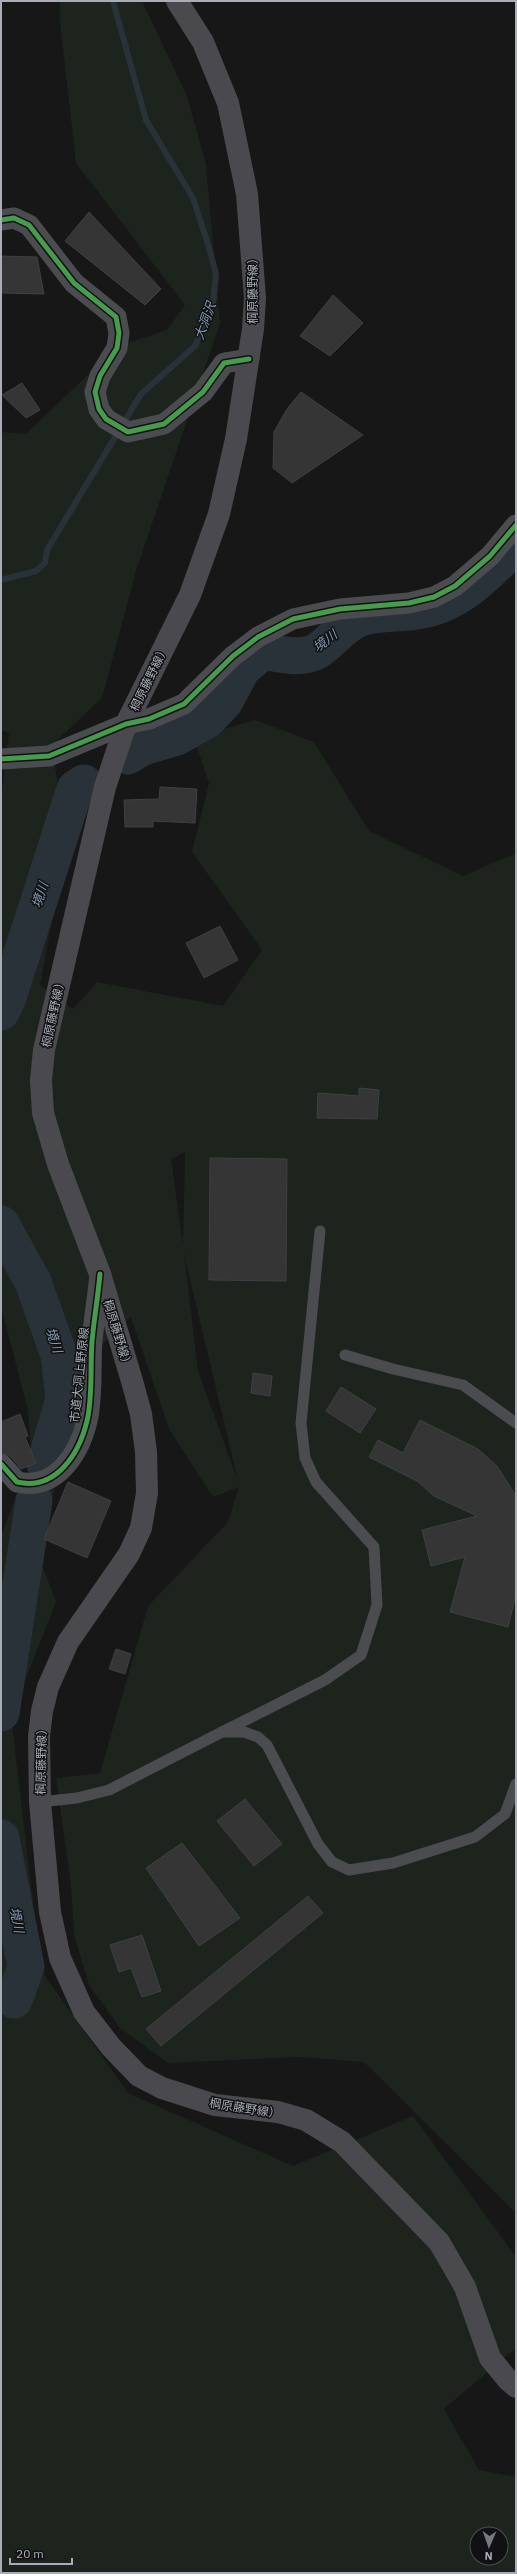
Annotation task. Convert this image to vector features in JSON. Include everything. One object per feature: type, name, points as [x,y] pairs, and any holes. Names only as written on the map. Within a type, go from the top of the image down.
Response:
[{"type":"main road","name":"棡原藤野線）","points":[[177,1],[203,42],[228,103],[247,194],[255,298],[249,359],[227,479],[206,556],[190,595],[126,724],[105,787],[44,1050],[41,1080],[43,1113],[50,1138],[100,1274],[141,1414],[146,1452],[147,1493],[141,1528],[129,1554],[68,1642],[48,1687],[39,1736],[40,1802],[50,1912],[60,1958],[84,2012],[111,2047],[139,2076],[162,2088],[215,2105],[278,2112],[306,2120],[342,2142],[439,2242],[465,2287],[490,2358],[508,2380],[516,2387]]},
{"type":"street","points":[[1,220],[14,218],[29,225],[74,283],[116,317],[120,333],[117,348],[100,376],[94,392],[99,409],[106,420],[128,432],[164,424],[203,392],[224,363],[249,359]]},
{"type":"street","points":[[1,760],[49,756],[126,724],[149,720],[184,704],[232,656],[258,637],[293,619],[340,609],[434,598],[455,586],[490,556],[516,525]]},
{"type":"street","name":"市道大洞上野原線","points":[[1,1464],[17,1482],[35,1485],[55,1477],[74,1452],[87,1420],[92,1339],[100,1274]]},
{"type":"lane","points":[[40,1802],[77,1798],[109,1790],[324,1680],[361,1655],[377,1605],[374,1547],[316,1482],[305,1458],[301,1423],[320,1231]]},
{"type":"lane","points":[[345,1355],[393,1369],[463,1385],[516,1422]]},
{"type":"lane","points":[[222,1732],[244,1732],[258,1737],[267,1745],[318,1844],[332,1862],[349,1870],[393,1863],[475,1837],[505,1814],[516,1784]]},
{"type":"shaded area","points":[[60,1],[142,1],[187,96],[206,164],[220,323],[136,571],[102,698],[52,745],[66,844],[40,985],[73,1009],[97,982],[223,1006],[262,950],[192,852],[209,783],[194,738],[255,720],[314,742],[369,831],[463,876],[516,853],[516,2213],[364,2062],[299,2057],[168,2063],[120,2028],[89,1985],[74,1935],[71,1885],[56,1778],[100,1773],[148,1606],[228,1522],[239,1487],[213,1497],[169,1429],[131,1317],[83,1363],[63,1443],[40,1559],[56,1602],[11,1716],[41,1970],[128,2093],[293,2166],[413,2116],[516,2257],[516,2348],[444,2409],[479,2470],[516,2477],[516,2573],[1,2573],[1,1537],[16,1495],[33,1475],[28,1410],[1,1307],[1,798],[9,733],[1,730],[1,432],[26,434],[118,346],[167,330],[185,305],[76,163],[60,22]],"holes":[[[185,1152],[183,1245],[171,1159]],[[184,1255],[238,1481],[198,1371]]]},
{"type":"building","points":[[89,212],[161,289],[145,305],[65,241]]},
{"type":"building","points":[[1,256],[37,257],[44,294],[1,293]]},
{"type":"building","points":[[333,295],[363,323],[330,356],[300,336]]},
{"type":"building","points":[[22,383],[40,410],[26,418],[2,395]]},
{"type":"building","points":[[301,392],[363,435],[292,483],[273,468],[274,432],[287,409]]},
{"type":"building","points":[[160,787],[197,789],[195,823],[153,821],[153,827],[125,827],[124,800],[159,799]]},
{"type":"building","points":[[220,926],[238,960],[204,978],[186,943]]},
{"type":"building","points":[[359,1088],[379,1090],[377,1119],[317,1118],[318,1093],[359,1096]]},
{"type":"building","points":[[210,1158],[287,1159],[286,1281],[209,1280]]},
{"type":"building","points":[[253,1373],[272,1376],[270,1396],[251,1393]]},
{"type":"building","points":[[341,1387],[376,1409],[360,1433],[326,1411]]},
{"type":"building","points":[[20,1414],[28,1436],[25,1437],[36,1463],[21,1469],[10,1456],[1,1452],[1,1422]]},
{"type":"building","points":[[420,1420],[478,1449],[497,1466],[516,1496],[516,1594],[508,1627],[450,1612],[465,1557],[431,1566],[422,1530],[477,1516],[434,1496],[417,1481],[369,1457],[378,1440],[403,1453]]},
{"type":"building","points":[[68,1482],[111,1501],[87,1558],[44,1539]]},
{"type":"building","points":[[116,1649],[131,1654],[125,1674],[109,1669]]},
{"type":"building","points":[[245,1799],[282,1844],[254,1866],[217,1821]]},
{"type":"building","points":[[182,1843],[240,1918],[199,1946],[146,1868]]},
{"type":"building","points":[[308,1896],[323,1913],[161,2046],[146,2029]]},
{"type":"building","points":[[142,1935],[161,1991],[142,1997],[131,1968],[119,1972],[110,1945]]},
{"type":"waterway","name":"大洞沢","points":[[1,580],[36,571],[45,563],[47,550],[141,394],[195,346],[213,304],[216,274],[193,198],[146,120],[113,1]]},
{"type":"waterway","name":"境川","points":[[128,756],[143,747],[177,737],[207,720],[225,701],[242,669],[263,651],[290,656],[311,654],[322,647],[342,629],[360,618],[432,608],[446,602],[471,587],[516,545]]},
{"type":"waterway","name":"境川","points":[[1,1012],[7,1000],[75,789],[84,783]]},
{"type":"waterway","name":"境川","points":[[1,1224],[33,1282],[59,1355],[64,1399],[45,1464]]},
{"type":"waterway","name":"境川","points":[[1,1713],[34,1501]]},
{"type":"waterway","name":"境川","points":[[1,1838],[26,1967],[14,2000]]},
{"type":"cycle path","points":[[1,220],[14,218],[29,225],[74,283],[116,317],[119,333],[117,348],[100,376],[95,392],[99,409],[106,419],[128,432],[164,424],[203,392],[224,363],[249,359]]},
{"type":"cycle path","points":[[1,759],[49,756],[126,724],[149,719],[184,704],[233,656],[258,637],[293,619],[340,609],[409,603],[434,597],[455,586],[490,556],[516,525]]},
{"type":"cycle path","points":[[1,1464],[17,1482],[31,1483],[43,1481],[64,1467],[78,1446],[89,1411],[92,1341],[100,1274]]}]
